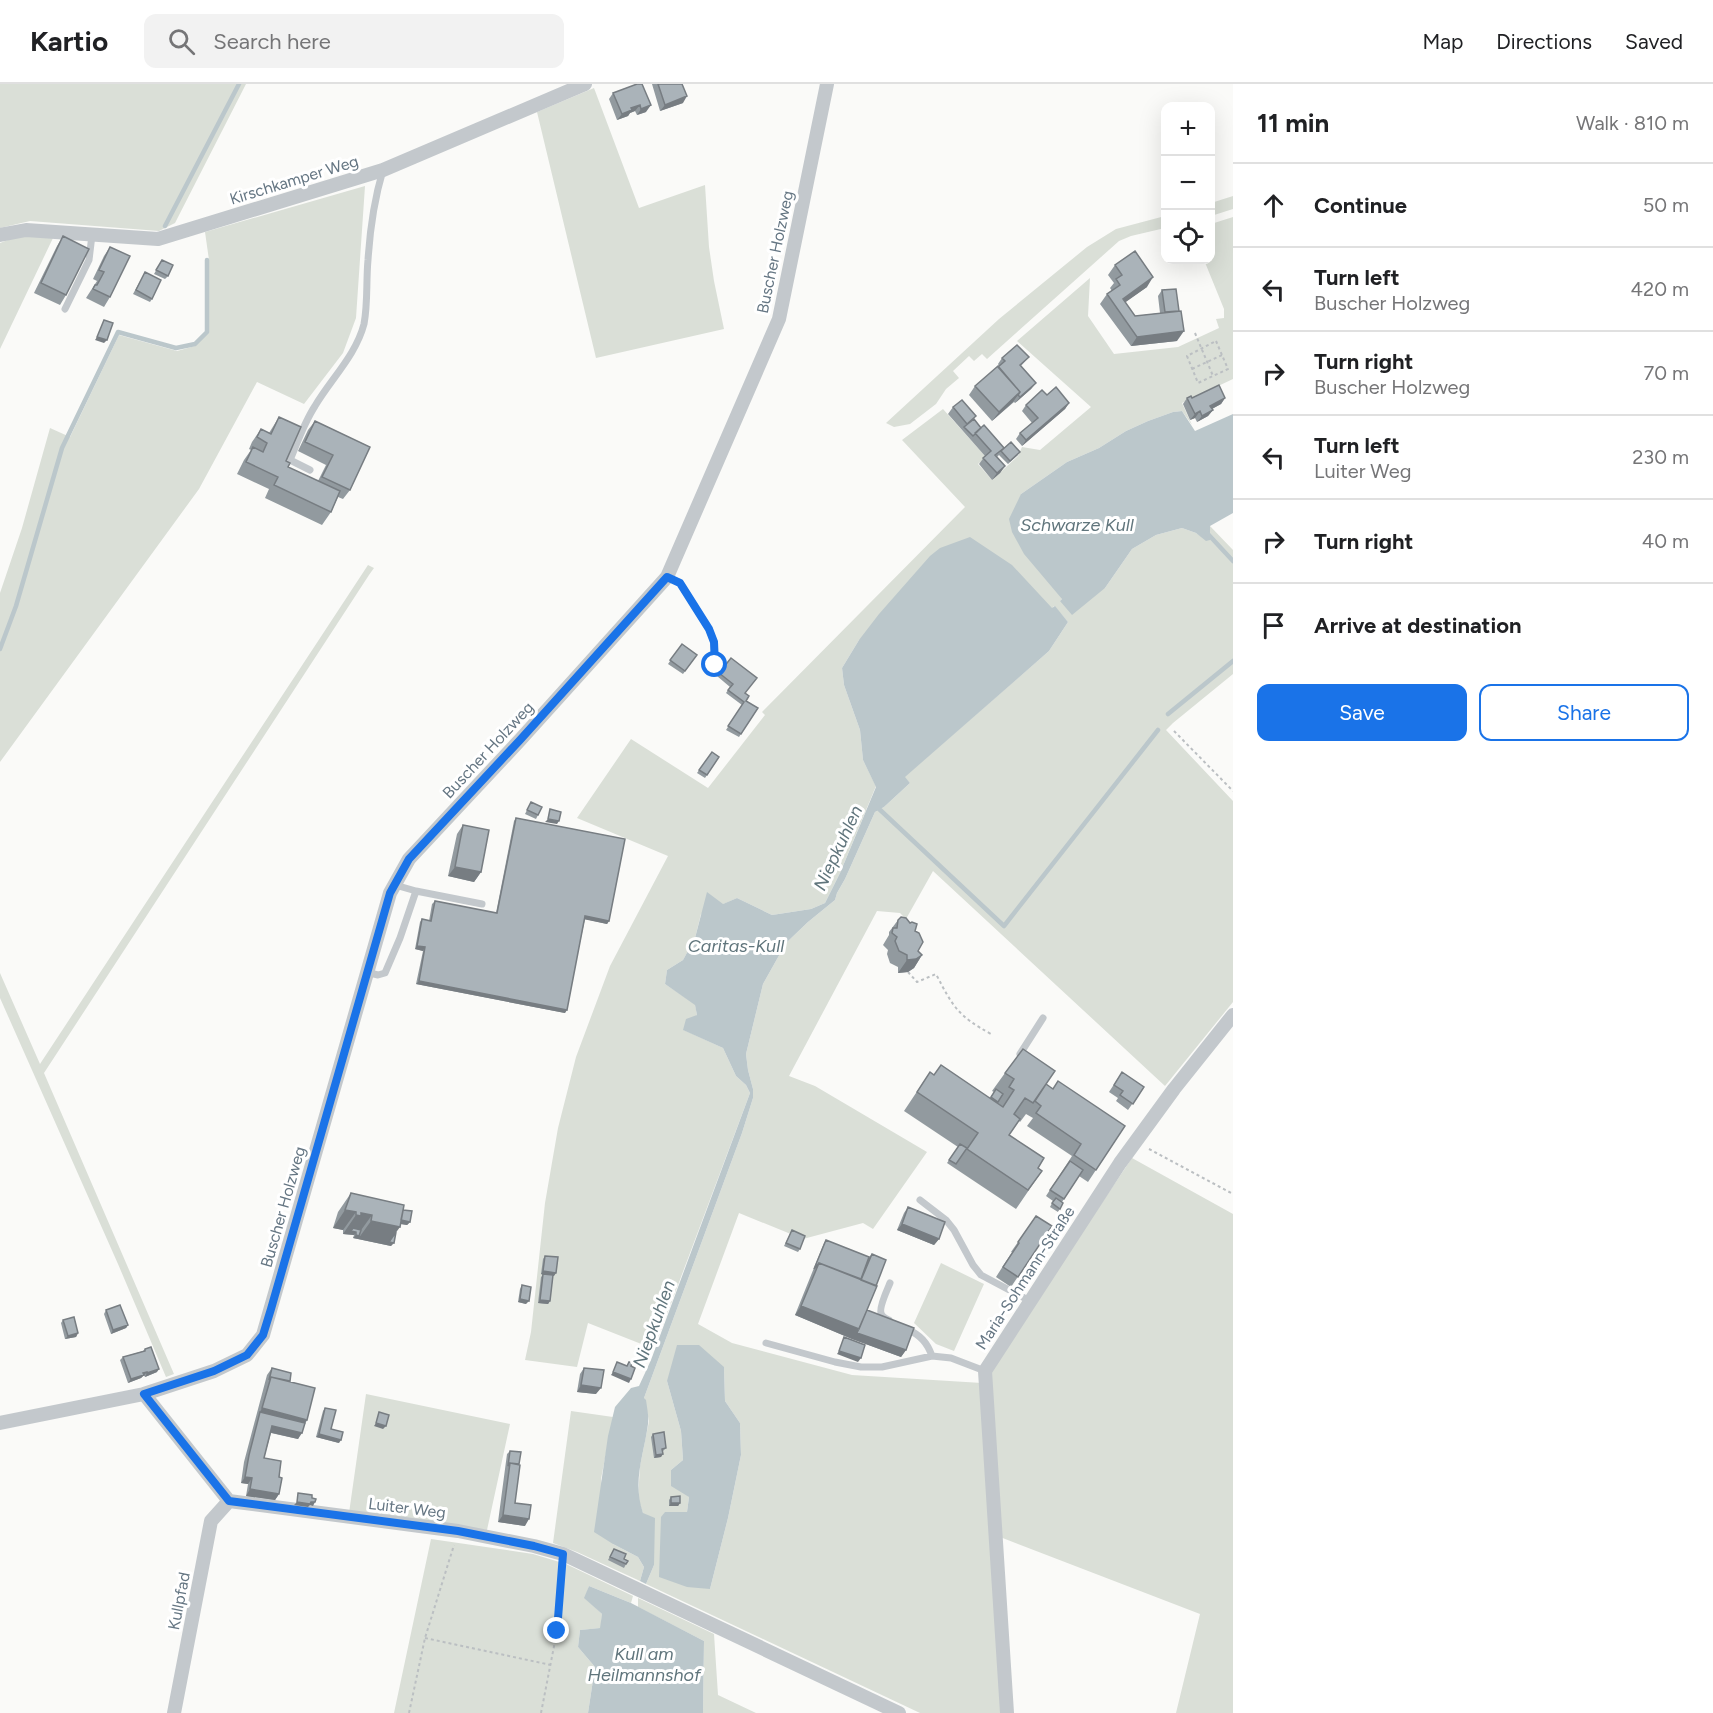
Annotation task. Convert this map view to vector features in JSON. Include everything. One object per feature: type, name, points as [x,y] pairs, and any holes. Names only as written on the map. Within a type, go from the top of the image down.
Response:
[{"type":"street","name":"Kirschkamper Weg","points":[[0,235],[26,230],[158,239],[383,170],[585,84]]},
{"type":"street","name":"Buscher Holzweg","points":[[144,1394],[214,1371],[239,1359],[247,1355],[263,1335],[390,893],[409,859],[667,577],[778,319],[827,84]]},
{"type":"street","name":"Maria-Sohmann-Straße","points":[[1007,1713],[985,1371],[1120,1163],[1174,1089],[1233,1015]]},
{"type":"street","points":[[0,1423],[144,1394],[229,1501]]},
{"type":"street","name":"Luiter Weg","points":[[229,1501],[458,1531],[563,1554],[898,1713]]},
{"type":"street","name":"Kullpfad","points":[[174,1713],[212,1521],[229,1501]]},
{"type":"lane","points":[[310,470],[290,460],[305,423],[347,358],[363,325],[372,211],[383,170]]},
{"type":"lane","points":[[65,309],[89,260],[92,235]]},
{"type":"lane","points":[[667,577],[680,583],[709,629],[714,642],[715,665]]},
{"type":"lane","points":[[395,885],[482,904]]},
{"type":"lane","points":[[366,972],[378,975],[385,973],[416,891]]},
{"type":"lane","points":[[1020,1054],[1043,1018]]},
{"type":"lane","points":[[920,1200],[946,1220],[981,1275],[1030,1301]]},
{"type":"lane","points":[[890,1283],[881,1307],[882,1317],[919,1334],[932,1356]]},
{"type":"lane","points":[[766,1343],[861,1367],[882,1367],[932,1356],[951,1358],[985,1371]]},
{"type":"path","points":[[1195,333],[1213,376]]},
{"type":"path","points":[[1216,341],[1228,369],[1198,383],[1186,356],[1201,349],[1216,341]]},
{"type":"path","points":[[1192,369],[1222,355]]},
{"type":"path","points":[[1174,731],[1233,791]]},
{"type":"path","points":[[908,972],[917,982],[936,974],[955,1009],[971,1023],[991,1034]]},
{"type":"path","points":[[1136,1142],[1233,1194]]},
{"type":"path","points":[[409,1713],[425,1638],[458,1531]]},
{"type":"path","points":[[541,1713],[557,1631],[563,1554]]},
{"type":"path","points":[[425,1638],[551,1665]]},
{"type":"shaded area","points":[[0,84],[246,84],[175,223],[159,231],[30,221],[0,228]]},
{"type":"shaded area","points":[[594,88],[639,208],[705,185],[709,247],[724,329],[596,358],[537,112]]},
{"type":"shaded area","points":[[365,186],[356,318],[343,353],[304,404],[257,382],[199,489],[0,762],[0,593],[22,528],[50,428],[70,437],[119,335],[177,351],[195,346],[208,333],[209,260],[205,232]]},
{"type":"shaded area","points":[[1233,196],[1233,209],[1215,215],[1215,202]]},
{"type":"shaded area","points":[[1161,217],[1161,229],[1119,241],[987,359],[982,354],[974,361],[969,356],[953,371],[959,378],[946,389],[936,404],[910,424],[894,427],[886,423],[999,319],[1087,247],[1116,229]]},
{"type":"shaded area","points":[[1233,217],[1233,379],[1182,403],[1192,425],[1182,411],[1148,421],[1126,431],[1099,448],[1067,462],[1021,494],[1062,599],[1060,601],[1105,588],[1132,549],[1156,535],[1182,528],[1210,540],[1210,526],[1233,550],[1233,674],[1166,730],[1233,801],[1233,1002],[1165,1086],[933,871],[906,919],[900,913],[877,911],[789,1076],[815,1086],[927,1152],[873,1229],[863,1223],[803,1239],[739,1213],[698,1324],[732,1343],[852,1375],[982,1383],[1002,1713],[920,1713],[646,1584],[654,1565],[638,1499],[640,1466],[649,1421],[644,1398],[753,1098],[746,1054],[763,984],[786,943],[835,900],[875,812],[884,807],[910,783],[904,777],[1049,651],[1068,622],[1054,606],[1052,609],[859,640],[842,668],[844,685],[860,730],[863,760],[876,786],[825,903],[811,909],[772,915],[737,898],[701,914],[695,938],[683,960],[667,970],[665,984],[695,1004],[697,1015],[684,1030],[723,1048],[736,1076],[746,1085],[750,1093],[654,1349],[588,1323],[577,1367],[525,1360],[531,1332],[545,1203],[558,1128],[576,1057],[610,966],[668,856],[577,818],[631,739],[708,788],[765,715],[762,712],[965,507],[902,440],[943,409],[986,457],[978,464],[992,480],[1018,456],[1022,447],[1040,450],[1091,407],[1017,341],[1090,278],[1088,316],[1114,354],[1178,347],[1219,328],[1216,319],[1224,318],[1224,309],[1206,264],[1215,264],[1215,223]],"holes":[[[724,1367],[725,1401],[740,1423],[741,1455],[710,1589],[665,1512],[687,1512],[689,1497],[671,1470],[683,1460],[681,1431],[667,1381]]]},
{"type":"shaded area","points":[[21,235],[53,238],[0,349],[0,243]]},
{"type":"shaded area","points":[[368,565],[374,568],[44,1073],[174,1374],[166,1377],[0,998],[0,973],[40,1064]]},
{"type":"shaded area","points":[[1132,1158],[1233,1214],[1233,1713],[1176,1713],[1200,1614],[1000,1537],[989,1370]]},
{"type":"shaded area","points":[[941,1263],[984,1284],[954,1351],[936,1344],[914,1323]]},
{"type":"shaded area","points":[[366,1394],[510,1424],[487,1530],[349,1513]]},
{"type":"shaded area","points":[[571,1411],[613,1417],[601,1479],[613,1544],[638,1557],[644,1567],[640,1581],[553,1543]]},
{"type":"shaded area","points":[[431,1539],[533,1554],[566,1564],[633,1596],[631,1603],[589,1586],[585,1598],[602,1614],[601,1628],[580,1630],[578,1647],[595,1667],[588,1713],[394,1713]]},
{"type":"shaded area","points":[[638,1598],[714,1634],[718,1695],[756,1713],[703,1713],[704,1641],[638,1607]]},
{"type":"water","name":"Schwarze Kull","points":[[1182,411],[1195,431],[1233,414],[1233,513],[1210,526],[1210,540],[1206,541],[1196,533],[1182,528],[1156,535],[1132,549],[1105,588],[1072,615],[1060,601],[1062,599],[1024,554],[1012,532],[1009,519],[1021,494],[1067,462],[1099,448],[1126,431],[1173,412]]},
{"type":"water","name":"Caritas-Kull","points":[[970,537],[1012,565],[1052,608],[1055,606],[1068,622],[1049,651],[905,777],[910,783],[884,807],[875,812],[835,900],[786,943],[763,984],[746,1054],[753,1098],[644,1398],[648,1421],[640,1468],[640,1501],[643,1513],[655,1518],[654,1565],[646,1584],[640,1581],[644,1567],[638,1557],[594,1532],[608,1436],[615,1407],[631,1388],[639,1386],[651,1360],[750,1093],[746,1085],[736,1076],[723,1048],[683,1030],[686,1019],[697,1015],[695,1005],[665,984],[667,970],[683,960],[695,938],[707,892],[723,904],[737,898],[772,915],[811,909],[825,903],[876,787],[863,760],[860,730],[844,685],[842,668],[859,640],[879,614],[930,556],[940,548]]},
{"type":"water","points":[[677,1345],[699,1345],[724,1367],[725,1401],[740,1423],[741,1455],[710,1589],[687,1587],[659,1577],[661,1517],[665,1512],[687,1512],[689,1497],[671,1486],[671,1470],[683,1460],[681,1431],[667,1381]]},
{"type":"water","name":"Kull am Heilmannshof","points":[[589,1586],[631,1603],[704,1641],[703,1713],[588,1713],[595,1667],[578,1647],[580,1630],[600,1628],[602,1614],[584,1598]]},
{"type":"building","points":[[642,84],[651,105],[641,109],[640,105],[622,114],[613,93]]},
{"type":"building","points":[[658,84],[682,84],[687,96],[665,105]]},
{"type":"building","points":[[63,236],[89,249],[66,295],[41,283]]},
{"type":"building","points":[[110,247],[130,256],[110,297],[93,289],[104,272],[99,270]]},
{"type":"building","points":[[1135,251],[1153,277],[1123,299],[1135,316],[1181,311],[1184,331],[1137,337],[1107,294],[1120,285],[1116,279],[1122,275],[1115,265]]},
{"type":"building","points":[[162,260],[173,265],[168,276],[156,270]]},
{"type":"building","points":[[145,272],[161,280],[152,299],[136,290]]},
{"type":"building","points":[[1176,289],[1179,311],[1165,312],[1162,290]]},
{"type":"building","points":[[104,320],[113,323],[107,340],[97,337]]},
{"type":"building","points":[[1017,345],[1029,357],[1020,365],[1036,383],[1020,397],[1018,395],[1020,392],[998,367],[1005,361],[1002,358]]},
{"type":"building","points":[[998,366],[1020,392],[999,412],[975,386]]},
{"type":"building","points":[[1219,385],[1225,398],[1210,406],[1213,410],[1202,416],[1200,411],[1195,414],[1187,398],[1191,396],[1192,398]]},
{"type":"building","points":[[1056,387],[1069,403],[1026,440],[1020,433],[1038,418],[1026,405],[1042,390],[1047,395]]},
{"type":"building","points":[[962,400],[976,416],[967,424],[953,407]]},
{"type":"building","points":[[279,417],[301,427],[286,461],[290,463],[288,467],[340,491],[331,512],[274,485],[278,477],[246,462],[253,447],[263,452],[267,443],[257,437],[261,429],[271,434]]},
{"type":"building","points":[[974,419],[981,428],[973,436],[964,427]]},
{"type":"building","points":[[315,421],[370,447],[350,490],[322,477],[333,455],[305,442]]},
{"type":"building","points":[[984,425],[1004,448],[995,455],[1005,466],[997,473],[983,458],[991,451],[975,433]]},
{"type":"building","points":[[1011,442],[1020,452],[1010,461],[1001,451]]},
{"type":"building","points":[[682,644],[697,655],[685,671],[670,660]]},
{"type":"building","points":[[731,658],[757,678],[745,693],[749,696],[746,701],[758,708],[741,734],[728,726],[744,702],[728,690],[733,684],[719,673]]},
{"type":"building","points":[[712,752],[719,757],[707,775],[699,770]]},
{"type":"building","points":[[531,802],[542,807],[538,815],[527,810]]},
{"type":"building","points":[[550,809],[561,812],[559,821],[548,819]]},
{"type":"building","points":[[516,818],[625,839],[609,921],[585,916],[567,1010],[419,981],[425,947],[417,946],[422,919],[431,921],[435,901],[497,913]]},
{"type":"building","points":[[463,825],[489,830],[481,872],[455,867]]},
{"type":"building","points":[[901,917],[906,918],[910,923],[917,924],[915,931],[919,933],[923,942],[918,951],[922,955],[916,959],[907,960],[907,955],[899,951],[895,941],[897,937],[892,933],[893,928],[897,928]]},
{"type":"building","points":[[1023,1049],[1055,1071],[1033,1103],[1025,1098],[1014,1114],[1020,1119],[1009,1135],[1044,1158],[1038,1168],[1042,1171],[1028,1190],[967,1149],[978,1133],[917,1092],[930,1072],[934,1075],[941,1065],[1003,1107],[1014,1090],[1009,1087],[1014,1079],[1005,1073]]},
{"type":"building","points":[[1122,1072],[1144,1087],[1133,1104],[1120,1095],[1123,1091],[1114,1085]]},
{"type":"building","points":[[1058,1081],[1125,1126],[1096,1170],[1074,1155],[1081,1144],[1036,1113],[1041,1106],[1035,1101],[1046,1084],[1053,1089]]},
{"type":"building","points":[[996,1089],[1003,1094],[998,1102],[991,1097]]},
{"type":"building","points":[[960,1144],[967,1148],[956,1164],[949,1160]]},
{"type":"building","points":[[1070,1161],[1083,1170],[1064,1199],[1050,1190]]},
{"type":"building","points":[[351,1193],[404,1205],[400,1227],[371,1221],[372,1215],[361,1213],[361,1216],[356,1215],[356,1212],[345,1210]]},
{"type":"building","points":[[1056,1198],[1063,1203],[1060,1209],[1052,1203]]},
{"type":"building","points":[[908,1207],[945,1222],[939,1239],[902,1224]]},
{"type":"building","points":[[403,1210],[412,1211],[410,1222],[401,1220]]},
{"type":"building","points":[[1036,1216],[1052,1226],[1018,1277],[1003,1267]]},
{"type":"building","points":[[353,1228],[361,1230],[359,1236],[356,1232],[351,1231]]},
{"type":"building","points":[[792,1230],[805,1236],[800,1249],[786,1243]]},
{"type":"building","points":[[396,1232],[394,1243],[389,1242]]},
{"type":"building","points":[[826,1240],[869,1257],[861,1279],[819,1263],[814,1269]]},
{"type":"building","points":[[872,1254],[886,1260],[876,1286],[861,1280]]},
{"type":"building","points":[[545,1256],[558,1257],[556,1273],[543,1271]]},
{"type":"building","points":[[819,1263],[877,1286],[859,1329],[801,1306]]},
{"type":"building","points":[[543,1274],[553,1275],[550,1301],[540,1300]]},
{"type":"building","points":[[522,1285],[531,1287],[529,1301],[520,1299]]},
{"type":"building","points":[[120,1305],[128,1325],[113,1330],[106,1310]]},
{"type":"building","points":[[867,1310],[914,1328],[906,1350],[857,1333]]},
{"type":"building","points":[[74,1317],[78,1333],[68,1336],[63,1320]]},
{"type":"building","points":[[844,1337],[865,1345],[861,1358],[839,1351]]},
{"type":"building","points":[[151,1347],[159,1369],[131,1379],[123,1357]]},
{"type":"building","points":[[617,1362],[627,1366],[629,1362],[632,1363],[631,1366],[635,1368],[631,1379],[613,1372]]},
{"type":"building","points":[[272,1368],[291,1373],[290,1381],[271,1377],[269,1380]]},
{"type":"building","points":[[584,1368],[604,1370],[601,1388],[581,1385]]},
{"type":"building","points":[[271,1377],[315,1388],[307,1420],[262,1408]]},
{"type":"building","points":[[325,1408],[336,1410],[331,1429],[343,1432],[341,1440],[319,1434]]},
{"type":"building","points":[[260,1412],[305,1423],[302,1433],[272,1426],[264,1458],[281,1461],[279,1477],[282,1478],[279,1494],[250,1489],[252,1478],[245,1477]]},
{"type":"building","points":[[379,1412],[389,1415],[386,1426],[376,1423]]},
{"type":"building","points":[[664,1432],[666,1448],[662,1449],[663,1454],[656,1455],[653,1434]]},
{"type":"building","points":[[510,1451],[521,1452],[519,1464],[510,1463],[508,1466]]},
{"type":"building","points":[[510,1463],[520,1465],[515,1503],[531,1505],[529,1519],[503,1515]]},
{"type":"building","points":[[298,1493],[312,1495],[312,1498],[316,1499],[315,1502],[310,1504],[297,1502]]},
{"type":"building","points":[[680,1496],[680,1503],[671,1503],[671,1497]]},
{"type":"building","points":[[614,1549],[626,1554],[624,1559],[628,1561],[626,1564],[610,1557]]},
{"type":"waterway","points":[[165,226],[239,84]]},
{"type":"waterway","points":[[0,649],[16,606],[62,448],[118,332],[176,348],[195,344],[207,332],[207,260]]},
{"type":"waterway","points":[[1207,533],[1233,561]]},
{"type":"waterway","points":[[1168,714],[1233,661]]},
{"type":"waterway","points":[[877,807],[1004,926],[1158,730]]},
{"type":"route","points":[[557,1631],[563,1554],[458,1531],[229,1501],[144,1394],[214,1371],[247,1355],[263,1335],[390,893],[409,859],[667,577],[680,583],[709,629],[714,642],[715,665]]},
{"type":"water label","name":"Niepkuhlen","points":[[838,848]]},
{"type":"water label","name":"Niepkuhlen","points":[[654,1324]]}]
